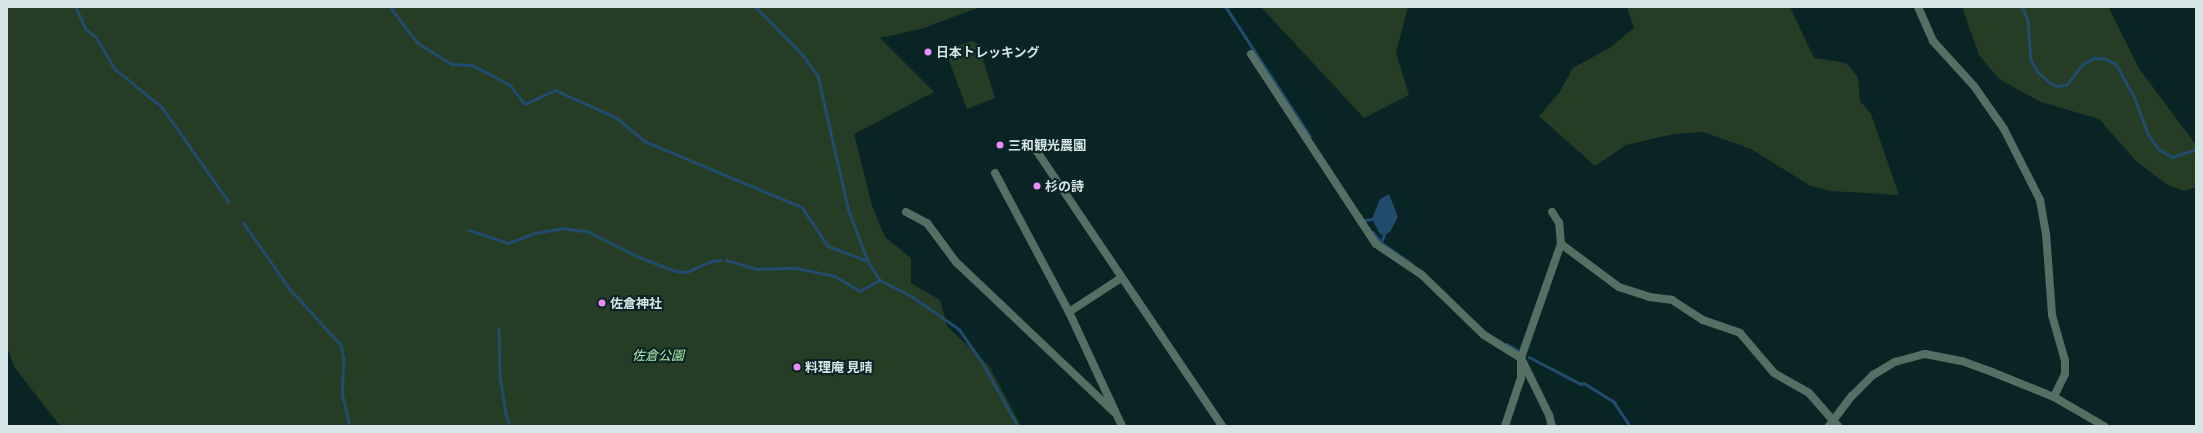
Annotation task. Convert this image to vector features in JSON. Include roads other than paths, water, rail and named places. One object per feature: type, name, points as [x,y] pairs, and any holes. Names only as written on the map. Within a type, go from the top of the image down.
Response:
[{"type":"street","points":[[1918,7],[1933,41],[1974,86],[2004,129],[2040,200],[2046,233],[2052,315],[2065,361],[2065,374],[2054,398]]},
{"type":"street","points":[[1252,54],[1376,244],[1422,275],[1484,336],[1521,358],[1549,415],[1552,426]]},
{"type":"street","points":[[1036,150],[1222,426]]},
{"type":"street","points":[[995,173],[1069,312],[1114,412],[1122,426]]},
{"type":"street","points":[[906,212],[927,223],[956,262],[1114,412]]},
{"type":"street","points":[[1505,426],[1522,378],[1521,358],[1561,244],[1559,223],[1552,212]]},
{"type":"street","points":[[1561,244],[1619,287],[1649,297],[1672,300],[1703,320],[1740,333],[1774,373],[1809,393],[1833,424],[1873,375],[1895,362],[1925,354],[1962,361],[2054,398],[2104,426]]},
{"type":"street","points":[[1069,312],[1121,278]]},
{"type":"water","points":[[1389,194],[1398,217],[1390,232],[1384,235],[1380,234],[1372,219],[1380,199]]},
{"type":"waterway","points":[[76,7],[86,29],[97,38],[115,69],[162,107],[229,202]]},
{"type":"waterway","points":[[390,7],[418,43],[452,64],[472,65],[510,85],[525,104],[555,90],[617,118],[644,141],[802,207],[828,246],[868,261]]},
{"type":"waterway","points":[[756,7],[803,55],[818,76],[849,211],[868,261],[880,280],[913,297],[959,329],[981,360],[1018,426]]},
{"type":"waterway","points":[[1226,7],[1310,136]]},
{"type":"waterway","points":[[2022,7],[2028,20],[2031,60],[2038,72],[2049,82],[2057,86],[2066,85],[2083,64],[2094,58],[2106,59],[2116,64],[2134,96],[2148,134],[2159,149],[2172,157],[2196,149]]},
{"type":"waterway","points":[[1365,220],[1372,219]]},
{"type":"waterway","points":[[243,222],[290,289],[341,345],[344,359],[342,392],[350,426]]},
{"type":"waterway","points":[[469,230],[508,243],[535,233],[562,228],[589,232],[639,257],[675,271],[687,272],[712,261],[720,260]]},
{"type":"waterway","points":[[1373,232],[1382,243],[1412,264]]},
{"type":"waterway","points":[[1381,242],[1384,235]]},
{"type":"waterway","points":[[726,260],[758,269],[796,268],[835,276],[860,291],[880,280]]},
{"type":"waterway","points":[[499,329],[500,376],[506,415],[510,426]]},
{"type":"waterway","points":[[1507,344],[1517,350]]},
{"type":"waterway","points":[[1529,357],[1581,384],[1584,383],[1614,402],[1630,426]]},
{"type":"place","name":"日本トレッキング","points":[[928,52]]},
{"type":"place","name":"三和観光農園","points":[[1000,145]]},
{"type":"place","name":"杉の詩","points":[[1037,186]]},
{"type":"place","name":"佐倉神社","points":[[602,303]]},
{"type":"place","name":"料理庵 見晴","points":[[797,367]]},
{"type":"park label","name":"佐倉公園","points":[[658,355]]}]
